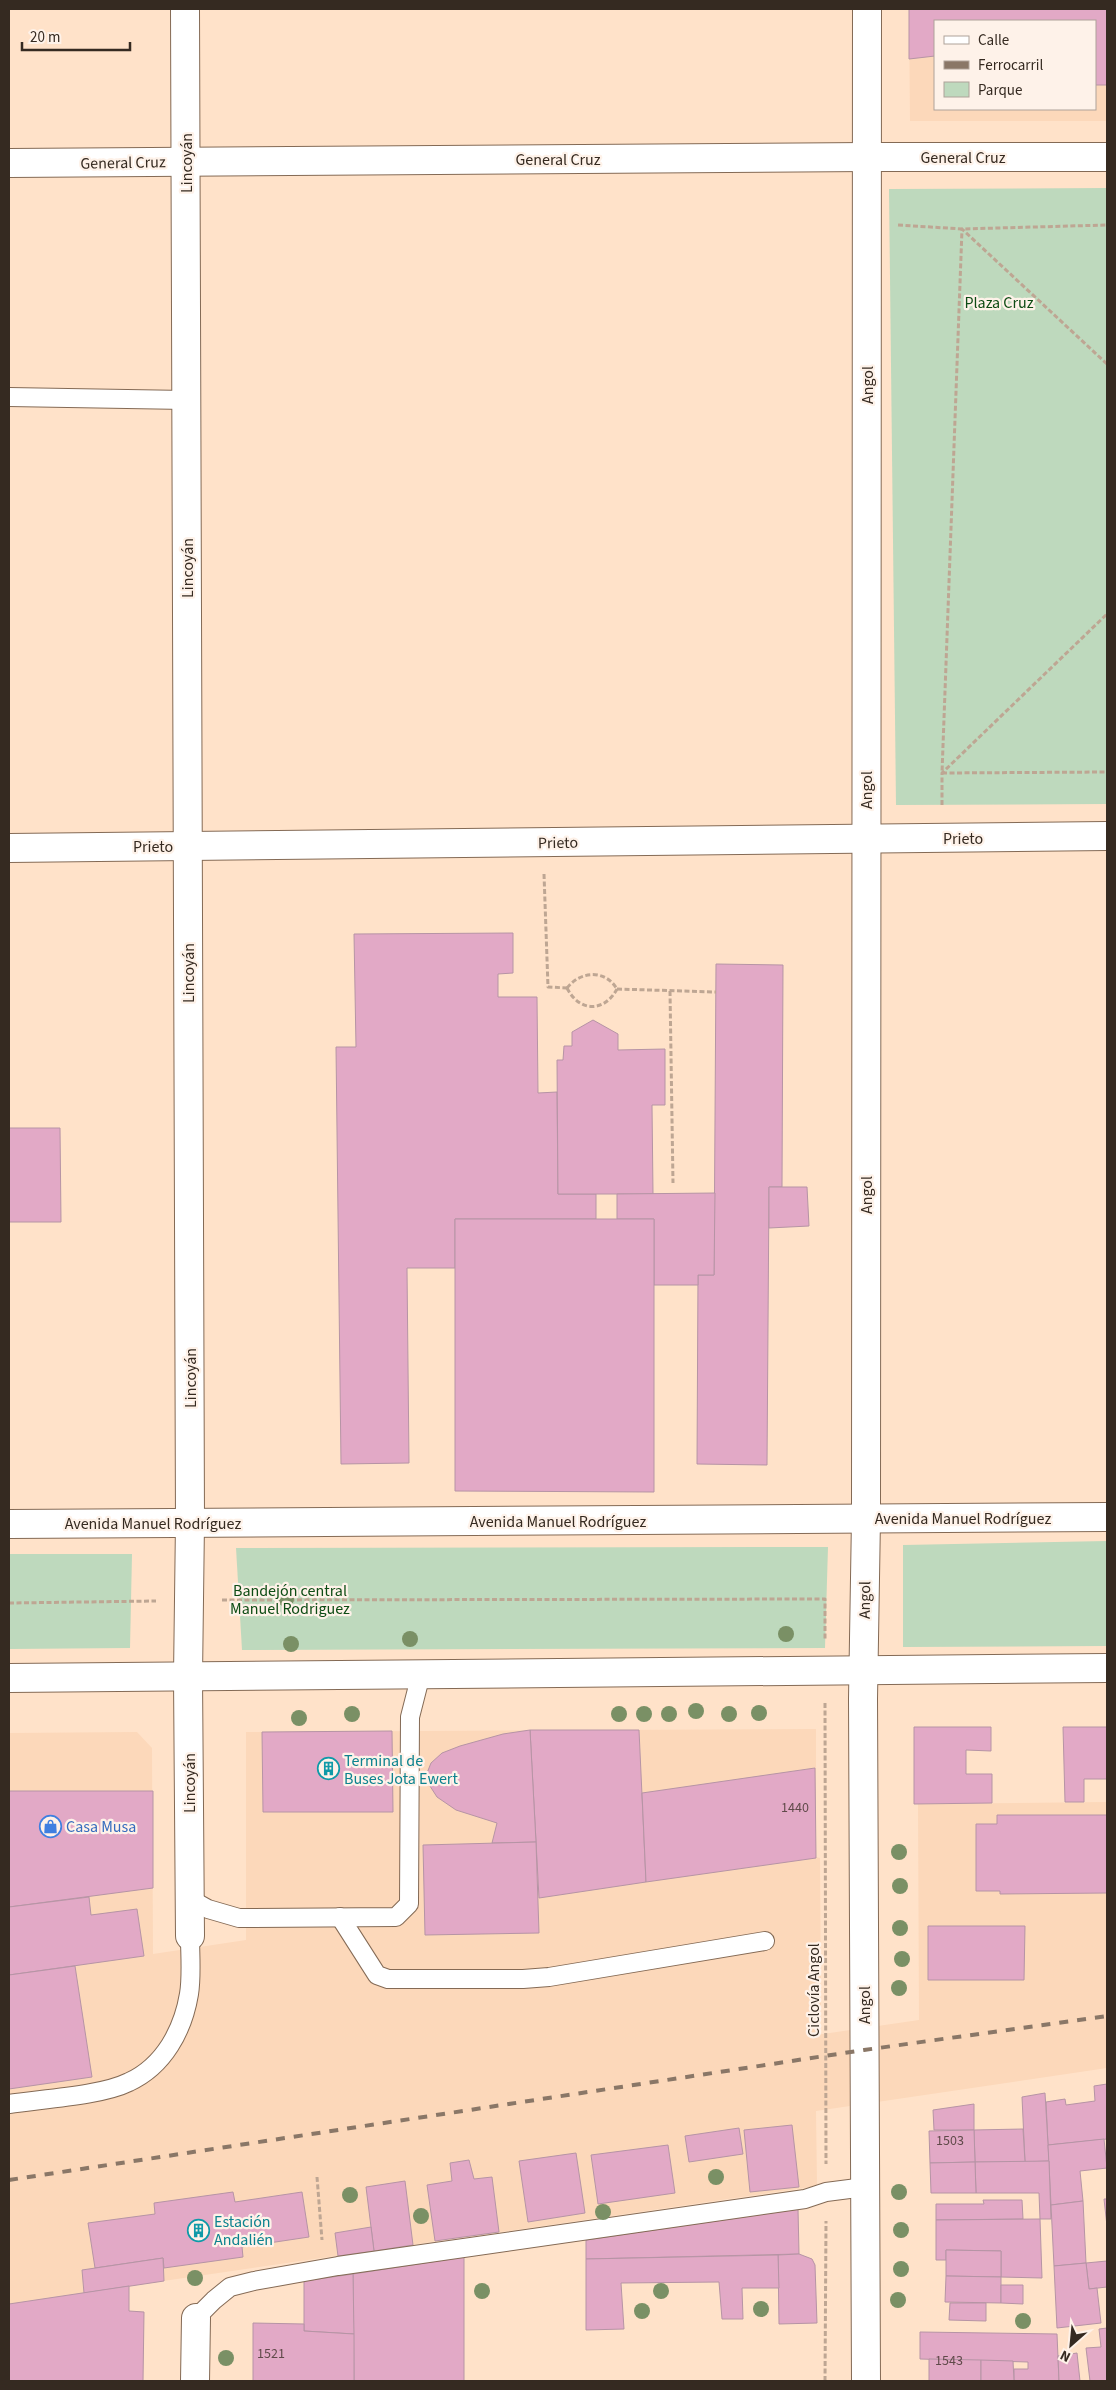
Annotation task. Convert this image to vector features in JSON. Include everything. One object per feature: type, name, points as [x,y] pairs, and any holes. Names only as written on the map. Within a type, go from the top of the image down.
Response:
[{"type":"street","name":"Lincoyán","points":[[185,9],[190,1936]]},
{"type":"street","name":"Angol","points":[[866,2381],[863,1670],[866,1518],[867,9]]},
{"type":"street","name":"General Cruz","points":[[9,163],[1107,157]]},
{"type":"street","name":"Prieto","points":[[9,848],[1107,836]]},
{"type":"street","name":"Avenida Manuel Rodríguez","points":[[9,1524],[1107,1517]]},
{"type":"street","points":[[9,1678],[1107,1668]]},
{"type":"street","points":[[195,2381],[196,2318]]},
{"type":"lane","points":[[9,397],[186,400]]},
{"type":"lane","points":[[190,1900],[208,1909],[239,1918],[396,1916],[409,1904],[410,1717],[421,1674]]},
{"type":"lane","points":[[340,1917],[377,1975],[388,1979],[523,1979],[549,1977],[765,1941]]},
{"type":"lane","points":[[9,2104],[100,2091],[129,2082],[158,2062],[173,2042],[184,2016],[190,1992],[190,1936]]},
{"type":"lane","points":[[196,2318],[230,2287],[316,2270],[805,2198],[826,2192],[865,2187]]},
{"type":"path","points":[[867,223],[962,229],[1107,225]]},
{"type":"path","points":[[962,229],[1107,364]]},
{"type":"path","points":[[942,838],[942,773],[962,229]]},
{"type":"path","points":[[942,773],[1107,614]]},
{"type":"path","points":[[942,773],[1107,772]]},
{"type":"path","points":[[543,842],[548,987],[567,988]]},
{"type":"path","points":[[567,988],[574,979],[586,975],[601,976],[612,981],[617,989]]},
{"type":"path","points":[[567,988],[572,998],[586,1006],[600,1005],[610,1001],[617,989]]},
{"type":"path","points":[[617,989],[716,992]]},
{"type":"path","points":[[670,991],[673,1183]]},
{"type":"path","name":"Ciclovía Angol","points":[[220,1600],[825,1599],[825,2381]]},
{"type":"path","points":[[9,1603],[156,1601]]},
{"type":"path","points":[[316,2177],[322,2225],[322,2248],[316,2270]]},
{"type":"shaded area","points":[[909,9],[1107,9],[1107,121],[910,121]]},
{"type":"shaded area","points":[[816,1729],[816,1857],[820,1858],[821,2017],[816,2018],[816,2035],[919,2020],[918,1804],[1107,1802],[1107,2068],[816,2111],[817,2186],[129,2286],[129,2311],[144,2312],[143,2381],[9,2381],[9,1733],[137,1732],[152,1748],[153,1954],[246,1940],[246,1732]]},
{"type":"green space","name":"Plaza Cruz","points":[[1107,188],[1107,804],[896,805],[889,189]]},
{"type":"green space","points":[[1107,1541],[1107,1646],[903,1647],[903,1545]]},
{"type":"green space","name":"Bandejón central Manuel Rodriguez","points":[[828,1547],[825,1648],[242,1650],[236,1548]]},
{"type":"green space","points":[[9,1554],[132,1554],[130,1648],[9,1649]]},
{"type":"building","points":[[909,9],[1107,9],[1107,85],[1096,85],[1096,20],[934,20],[934,56],[909,59]]},
{"type":"building","points":[[513,933],[513,973],[498,974],[498,997],[537,997],[538,1093],[557,1092],[558,1194],[596,1194],[596,1219],[455,1219],[455,1268],[407,1268],[409,1463],[341,1464],[336,1047],[356,1047],[354,934]]},
{"type":"building","points":[[716,964],[783,965],[782,1187],[769,1187],[767,1465],[697,1464],[698,1275],[714,1275]]},
{"type":"building","points":[[593,1020],[618,1034],[618,1050],[665,1049],[665,1105],[652,1105],[653,1194],[558,1194],[557,1060],[563,1060],[564,1046],[572,1046],[572,1032]]},
{"type":"building","points":[[9,1128],[60,1128],[61,1222],[9,1222]]},
{"type":"building","points":[[769,1187],[807,1187],[809,1226],[769,1228]]},
{"type":"building","points":[[715,1193],[714,1275],[698,1275],[698,1285],[654,1285],[654,1219],[617,1219],[617,1194]]},
{"type":"building","points":[[455,1219],[654,1219],[654,1492],[455,1491]]},
{"type":"building","points":[[914,1727],[991,1727],[991,1751],[966,1750],[966,1774],[992,1774],[992,1803],[914,1804]]},
{"type":"building","points":[[1063,1727],[1107,1727],[1107,1779],[1084,1779],[1084,1802],[1065,1802]]},
{"type":"building","points":[[530,1730],[639,1730],[646,1882],[539,1898]]},
{"type":"building","points":[[530,1730],[536,1842],[492,1843],[497,1823],[456,1810],[437,1797],[428,1783],[427,1773],[431,1763],[442,1753],[503,1734]]},
{"type":"building","name":"Terminal de Buses Jota Ewert","points":[[392,1731],[393,1812],[263,1812],[262,1732]]},
{"type":"building","points":[[815,1768],[816,1858],[646,1882],[642,1793]]},
{"type":"building","points":[[9,1791],[153,1791],[153,1888],[9,1907]]},
{"type":"building","points":[[997,1815],[1107,1815],[1107,1893],[1000,1894],[1000,1891],[976,1891],[976,1824],[997,1824]]},
{"type":"building","points":[[536,1842],[539,1933],[425,1935],[423,1845]]},
{"type":"building","points":[[89,1897],[91,1915],[137,1909],[144,1956],[9,1975],[9,1907]]},
{"type":"building","points":[[928,1926],[1025,1926],[1024,1980],[928,1980]]},
{"type":"building","points":[[75,1966],[92,2077],[9,2089],[9,1975]]},
{"type":"building","points":[[1107,2084],[1107,2139],[1048,2145],[1046,2102],[1065,2099],[1066,2105],[1095,2101],[1094,2086]]},
{"type":"building","points":[[1045,2093],[1049,2161],[1025,2162],[1022,2097]]},
{"type":"building","points":[[974,2104],[974,2130],[934,2130],[933,2110]]},
{"type":"building","points":[[792,2125],[799,2187],[750,2192],[744,2130]]},
{"type":"building","points":[[739,2128],[743,2154],[689,2162],[685,2136]]},
{"type":"building","points":[[1023,2129],[1025,2162],[975,2162],[974,2130]]},
{"type":"building","points":[[974,2130],[975,2162],[930,2163],[929,2131]]},
{"type":"building","points":[[1104,2139],[1107,2168],[1080,2171],[1083,2201],[1051,2205],[1048,2145]]},
{"type":"building","points":[[668,2145],[675,2193],[598,2204],[591,2155]]},
{"type":"building","points":[[576,2153],[585,2213],[528,2222],[519,2161]]},
{"type":"building","points":[[469,2160],[474,2179],[492,2177],[499,2232],[435,2241],[427,2185],[452,2181],[450,2163]]},
{"type":"building","points":[[1049,2161],[1051,2219],[1040,2219],[1039,2193],[976,2193],[975,2162]]},
{"type":"building","points":[[975,2162],[976,2193],[931,2193],[930,2163]]},
{"type":"building","points":[[405,2181],[413,2245],[374,2251],[366,2187]]},
{"type":"building","name":"Estación Andalién","points":[[233,2192],[235,2202],[302,2192],[309,2237],[242,2247],[243,2257],[164,2268],[163,2258],[95,2268],[88,2223],[155,2214],[154,2203]]},
{"type":"building","points":[[1104,2199],[1107,2199],[1107,2226]]},
{"type":"building","points":[[983,2200],[1022,2200],[1023,2219],[936,2220],[936,2204],[984,2204]]},
{"type":"building","points":[[1083,2201],[1086,2263],[1054,2266],[1051,2205]]},
{"type":"building","points":[[798,2209],[799,2254],[586,2259],[586,2240]]},
{"type":"building","points":[[1040,2219],[1042,2278],[1001,2277],[1001,2251],[946,2250],[946,2260],[936,2260],[936,2220]]},
{"type":"building","points":[[371,2227],[374,2251],[338,2256],[335,2233]]},
{"type":"building","points":[[946,2250],[1001,2251],[1001,2277],[946,2276]]},
{"type":"building","points":[[799,2254],[812,2259],[815,2265],[817,2323],[779,2324],[778,2255]]},
{"type":"building","points":[[778,2255],[779,2288],[742,2288],[743,2319],[722,2319],[719,2282],[621,2283],[624,2329],[586,2330],[586,2259]]},
{"type":"building","points":[[464,2257],[464,2381],[354,2381],[353,2274]]},
{"type":"building","points":[[163,2258],[164,2281],[84,2293],[82,2270]]},
{"type":"building","points":[[1107,2261],[1107,2287],[1089,2289],[1086,2263]]},
{"type":"building","points":[[1086,2263],[1089,2289],[1097,2288],[1101,2323],[1057,2328],[1054,2266]]},
{"type":"building","points":[[353,2274],[354,2334],[304,2331],[304,2281]]},
{"type":"building","points":[[946,2276],[1001,2277],[1001,2303],[945,2302]]},
{"type":"building","points":[[1001,2285],[1023,2285],[1023,2304],[1001,2303]]},
{"type":"building","points":[[129,2286],[129,2311],[144,2312],[143,2381],[9,2381],[9,2304]]},
{"type":"building","points":[[950,2303],[986,2303],[986,2321],[949,2320]]},
{"type":"building","points":[[253,2323],[304,2324],[304,2331],[354,2334],[354,2381],[253,2381]]},
{"type":"building","points":[[1107,2328],[1107,2381],[1090,2381],[1086,2348],[1101,2347],[1099,2329]]},
{"type":"building","points":[[920,2332],[1057,2334],[1059,2381],[1014,2381],[1014,2369],[1028,2369],[1028,2362],[920,2359]]},
{"type":"building","points":[[1077,2353],[1080,2381],[1059,2381],[1058,2356]]},
{"type":"building","points":[[929,2359],[981,2360],[981,2381],[929,2381]]},
{"type":"building","points":[[981,2360],[1013,2361],[1014,2381],[981,2381]]},
{"type":"railway","points":[[9,2180],[864,2050],[1107,2016]]},
{"type":"place","name":"Terminal de Buses Jota Ewert","points":[[328,1769]]},
{"type":"place","name":"Casa Musa","points":[[50,1826]]},
{"type":"place","name":"Estación Andalién","points":[[198,2230]]}]
